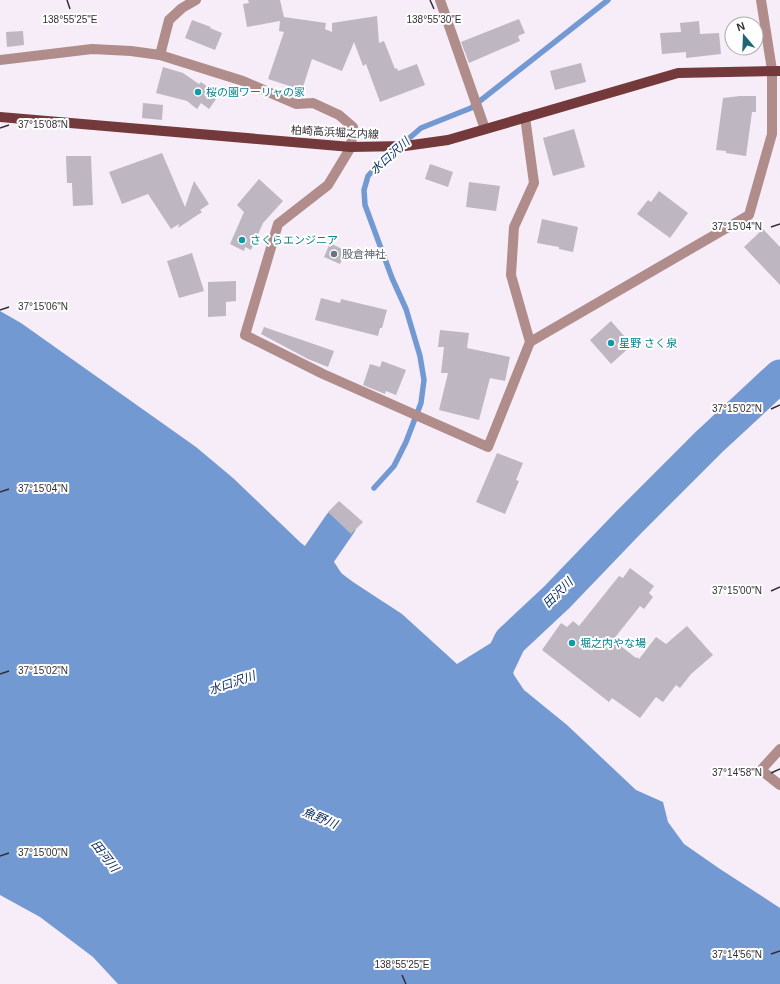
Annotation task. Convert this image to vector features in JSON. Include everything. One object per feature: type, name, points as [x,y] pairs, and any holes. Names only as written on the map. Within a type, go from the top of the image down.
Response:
[{"type":"main road","name":"柏崎高浜堀之内線","points":[[0,117],[351,147],[405,146],[448,140],[678,73],[776,71]]},
{"type":"street","points":[[160,55],[169,20],[182,8],[196,0]]},
{"type":"street","points":[[440,0],[485,129]]},
{"type":"street","points":[[0,60],[92,49],[131,51],[160,55],[243,81],[296,104],[313,103],[339,115],[353,127],[351,147],[328,184],[278,224],[245,335],[323,374],[488,447],[530,342],[749,215],[772,134],[776,71],[761,0]]},
{"type":"street","points":[[526,117],[534,183],[514,227],[510,275],[530,342]]},
{"type":"street","points":[[780,749],[761,770],[780,785]]},
{"type":"water","points":[[0,311],[21,323],[196,447],[233,478],[301,543],[353,582],[402,614],[457,664],[499,638],[514,652],[511,665],[514,675],[524,690],[567,725],[636,790],[663,802],[668,822],[684,844],[780,908],[780,984],[118,984],[93,957],[40,917],[0,895]]},
{"type":"building","points":[[248,0],[280,0],[284,17],[326,23],[325,29],[332,32],[332,23],[377,16],[379,43],[384,41],[395,69],[397,68],[398,71],[417,64],[425,85],[380,102],[366,64],[363,66],[354,42],[342,71],[312,59],[302,90],[268,79],[284,32],[279,31],[280,21],[247,27],[243,4],[249,3]]},
{"type":"building","points":[[519,19],[525,33],[518,36],[520,41],[469,63],[461,42]]},
{"type":"building","points":[[192,20],[222,33],[215,50],[185,38]]},
{"type":"building","points":[[699,21],[700,34],[719,33],[721,54],[686,58],[686,52],[662,54],[660,33],[681,32],[680,23]]},
{"type":"building","points":[[23,31],[24,45],[7,47],[6,32]]},
{"type":"building","points":[[581,63],[586,82],[555,90],[550,71]]},
{"type":"building","points":[[163,67],[183,73],[199,84],[201,82],[219,95],[209,109],[201,103],[197,109],[187,101],[156,93]]},
{"type":"building","points":[[756,96],[756,112],[752,112],[746,156],[716,150],[723,98]]},
{"type":"building","points":[[143,103],[163,105],[162,120],[142,118]]},
{"type":"building","points":[[574,129],[585,167],[553,176],[543,138]]},
{"type":"building","points":[[162,153],[185,207],[194,181],[209,204],[200,210],[202,212],[178,228],[179,224],[171,229],[148,194],[122,204],[109,172]]},
{"type":"building","points":[[66,156],[91,156],[93,205],[73,206],[72,183],[67,183]]},
{"type":"building","points":[[430,164],[453,172],[448,187],[425,179]]},
{"type":"building","points":[[259,179],[283,201],[263,223],[251,250],[245,247],[244,251],[230,244],[244,212],[237,205]]},
{"type":"building","points":[[469,182],[500,186],[496,211],[466,207]]},
{"type":"building","points":[[659,191],[688,213],[670,238],[637,214],[648,200],[651,202]]},
{"type":"building","points":[[542,219],[578,227],[573,252],[559,249],[559,247],[537,243]]},
{"type":"building","points":[[763,229],[780,247],[780,285],[744,247]]},
{"type":"building","name":"股倉神社","points":[[330,243],[346,251],[340,264],[324,257]]},
{"type":"building","points":[[192,253],[204,291],[179,298],[167,261]]},
{"type":"building","points":[[236,281],[236,301],[226,302],[226,316],[208,317],[208,282]]},
{"type":"building","points":[[321,298],[340,303],[341,299],[387,310],[378,336],[315,320]]},
{"type":"building","name":"星野 さく泉","points":[[611,321],[632,345],[611,364],[590,340]]},
{"type":"building","points":[[264,327],[334,351],[328,367],[308,359],[261,334]]},
{"type":"building","points":[[440,330],[469,333],[467,348],[510,357],[505,381],[490,378],[479,420],[439,410],[448,373],[441,373],[444,347],[438,347]]},
{"type":"building","points":[[382,361],[406,370],[396,395],[386,391],[385,394],[363,385],[370,364],[380,367]]},
{"type":"building","points":[[497,453],[523,463],[516,480],[519,481],[505,514],[476,502]]},
{"type":"building","points":[[339,501],[363,522],[351,534],[328,512]]},
{"type":"building","name":"堀之内やな場","points":[[630,568],[654,586],[649,593],[653,597],[644,609],[640,606],[613,640],[639,659],[656,637],[666,644],[687,626],[713,655],[691,674],[680,688],[676,685],[663,702],[656,697],[640,718],[612,698],[609,702],[542,650],[561,623],[567,627],[573,621],[579,626],[619,576],[623,578]]},
{"type":"waterway","name":"水口沢川","points":[[374,488],[394,466],[406,442],[421,403],[424,380],[420,356],[406,309],[392,278],[365,205],[364,190],[368,176],[377,166],[421,128],[471,108],[608,0]]},
{"type":"waterway","name":"田沢川","points":[[488,687],[510,641],[557,597],[709,442],[780,376]]},
{"type":"waterway","name":"水口沢川","points":[[335,596],[334,592],[317,566],[318,556],[340,524]]},
{"type":"place","name":"桜の園ワーリャの家","points":[[198,92]]},
{"type":"place","name":"さくらエンジニア","points":[[242,240]]},
{"type":"place","name":"股倉神社","points":[[334,254]]},
{"type":"place","name":"星野 さく泉","points":[[611,343]]},
{"type":"place","name":"堀之内やな場","points":[[572,643]]},
{"type":"water label","name":"魚野川","points":[[320,818]]},
{"type":"water label","name":"田河川","points":[[105,856]]}]
